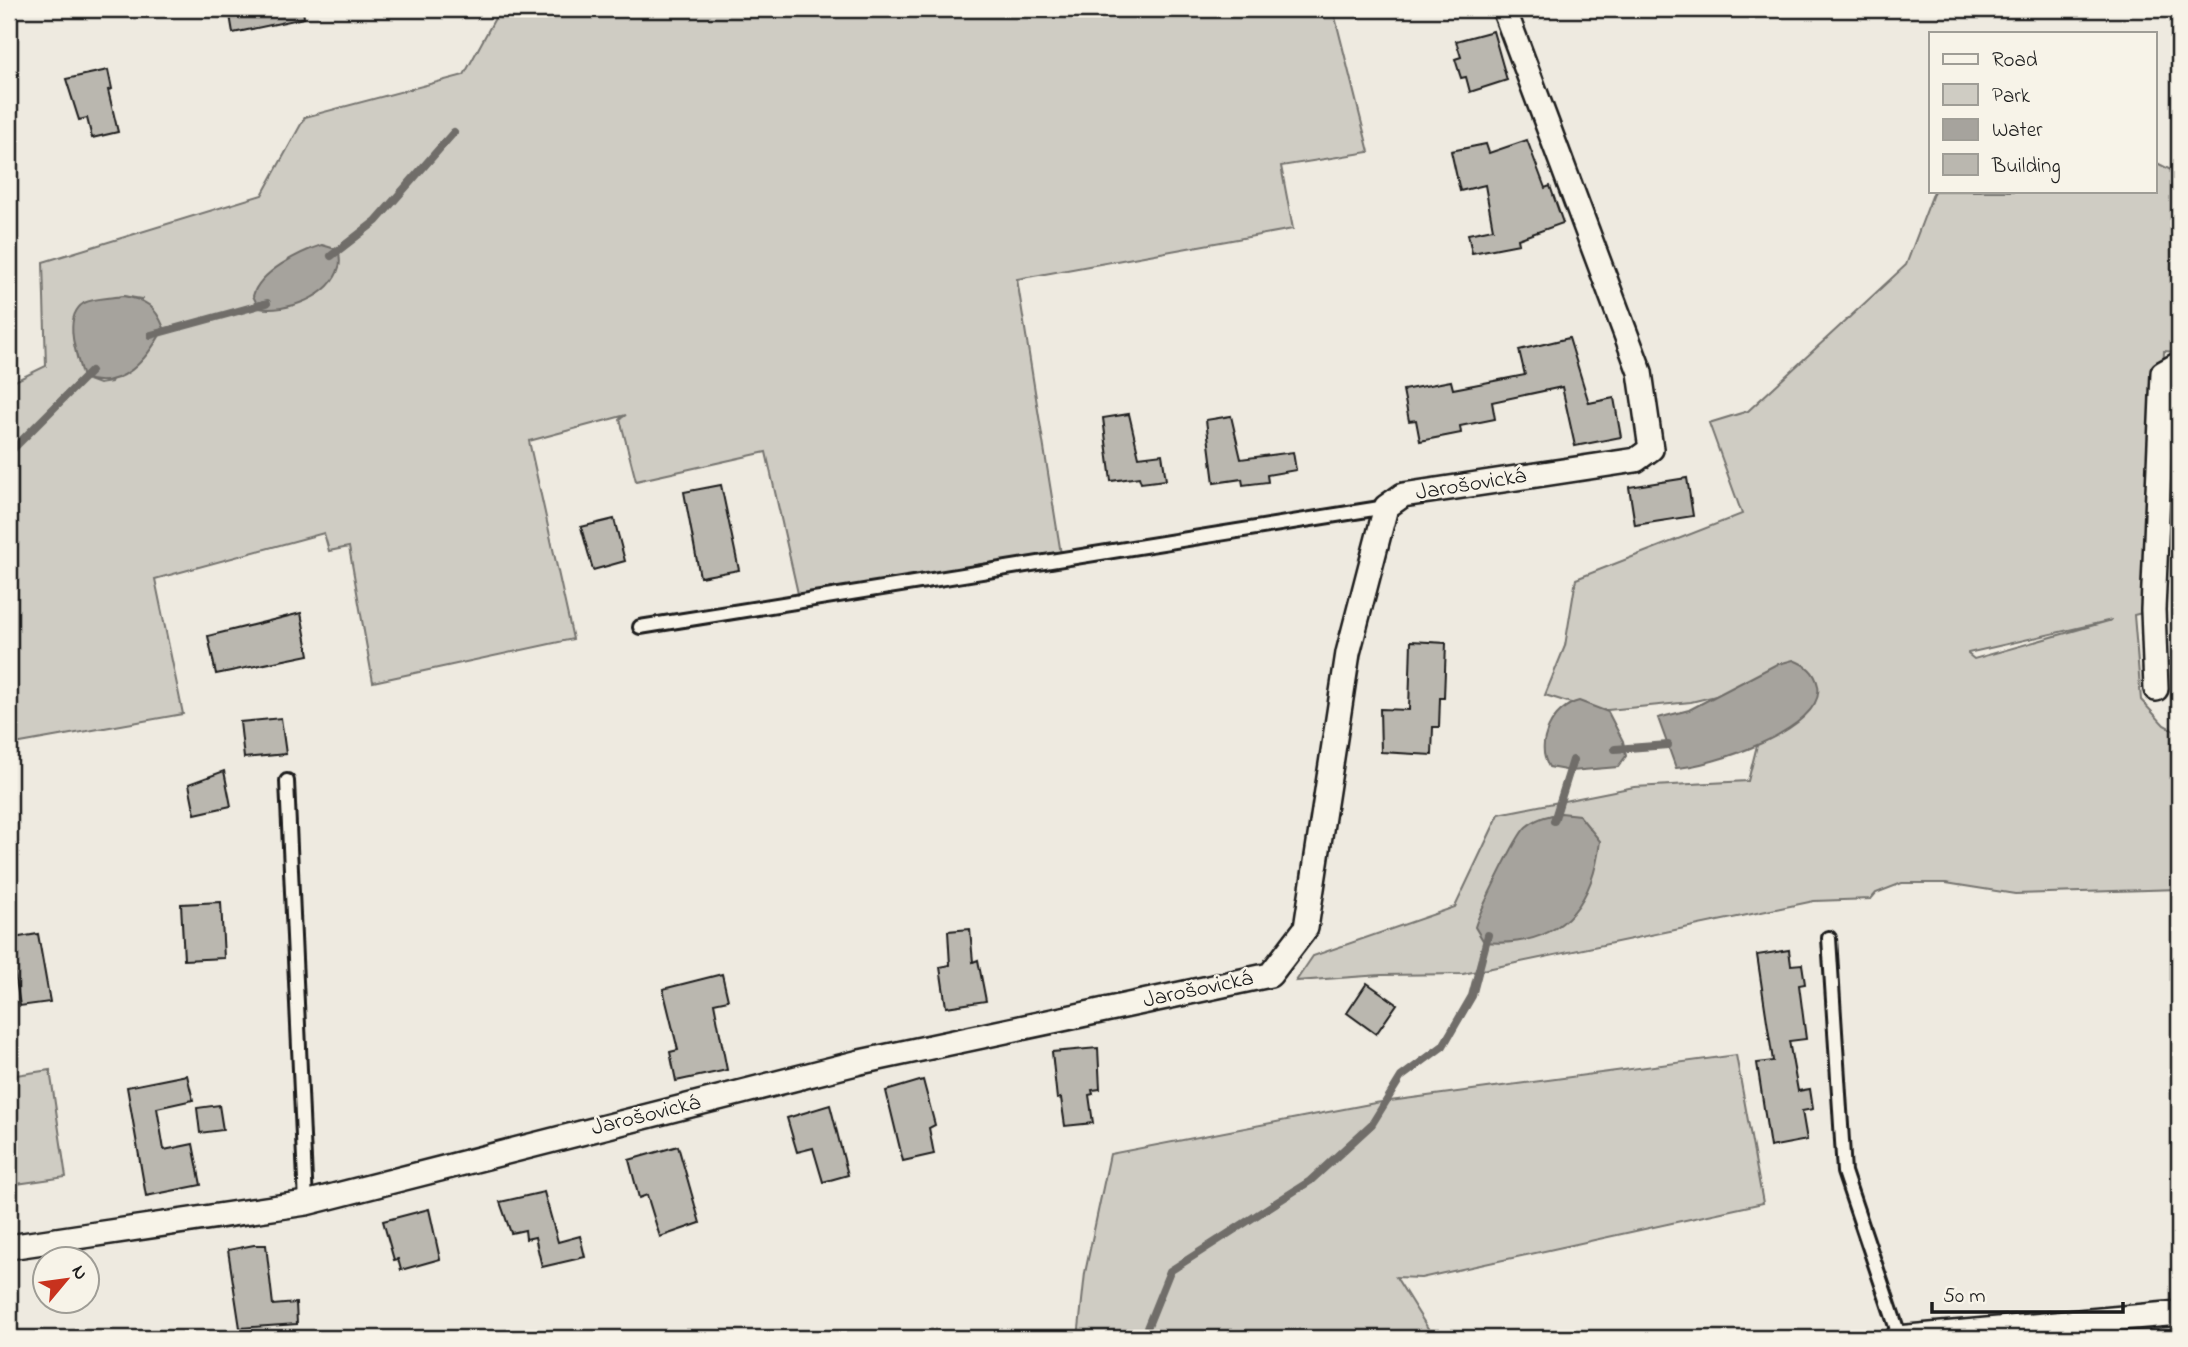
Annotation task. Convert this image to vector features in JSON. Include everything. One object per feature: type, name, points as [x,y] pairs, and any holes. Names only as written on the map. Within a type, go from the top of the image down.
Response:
[{"type":"street","name":"Jarošovická","points":[[9,1247],[306,1203],[860,1062],[1270,975],[1306,928],[1348,653],[1386,507],[1403,495],[1636,460],[1651,449],[1640,372],[1504,9]]},
{"type":"street","points":[[2156,689],[2153,610],[2163,373],[2179,364]]},
{"type":"street","points":[[1898,1338],[2179,1313]]},
{"type":"lane","points":[[640,627],[1386,507]]},
{"type":"lane","points":[[287,781],[306,1203]]},
{"type":"lane","points":[[1829,938],[1844,1172],[1898,1338]]},
{"type":"green space","points":[[500,9],[1333,9],[1369,152],[1281,166],[1293,229],[1017,279],[1061,554],[799,598],[766,452],[636,481],[620,419],[626,415],[529,441],[573,639],[373,682],[349,547],[329,551],[324,533],[155,579],[183,714],[9,745],[9,384],[46,366],[43,262],[262,195],[305,117],[464,75]],"holes":[[[123,296],[142,299],[111,382],[99,384],[83,378],[84,303]]]},
{"type":"green space","points":[[2156,162],[2179,174],[2179,352],[2164,351],[2153,610],[2134,615],[2141,700],[2164,725],[2179,733],[2179,889],[2015,894],[1946,883],[1902,883],[1876,893],[1871,899],[1814,901],[1463,974],[1381,975],[1296,981],[1313,956],[1455,907],[1499,814],[1634,787],[1748,781],[1773,682],[1691,702],[1597,711],[1545,695],[1565,646],[1576,579],[1742,514],[1709,423],[1748,411],[1906,265],[1934,192],[2156,192]],"holes":[[[2112,620],[1974,659],[1968,653]]]},
{"type":"green space","points":[[1736,1055],[1763,1203],[1421,1278],[1396,1277],[1434,1338],[1078,1338],[1085,1273],[1110,1154],[1375,1103]]},
{"type":"green space","points":[[50,1070],[66,1177],[9,1185],[9,1076]]},
{"type":"water","points":[[322,245],[339,250],[340,265],[327,287],[306,301],[294,305],[259,308],[253,296],[263,279],[281,264]]},
{"type":"water","points":[[123,296],[149,305],[164,328],[150,351],[132,370],[121,377],[97,381],[83,378],[72,328],[77,309],[88,301]]},
{"type":"water","points":[[1793,660],[1809,669],[1818,686],[1816,702],[1804,717],[1785,731],[1738,753],[1676,768],[1658,718],[1689,710],[1775,665]]},
{"type":"water","points":[[1579,701],[1608,712],[1623,741],[1626,756],[1618,767],[1571,771],[1549,767],[1544,748],[1549,728],[1561,711]]},
{"type":"water","points":[[1561,813],[1579,815],[1600,841],[1596,866],[1579,905],[1566,920],[1531,939],[1484,942],[1475,927],[1514,844],[1530,824]]},
{"type":"building","points":[[229,9],[303,9],[304,18],[233,33]]},
{"type":"building","points":[[1493,31],[1507,80],[1470,92],[1466,77],[1461,78],[1455,59],[1461,57],[1456,41]]},
{"type":"building","points":[[108,70],[112,89],[108,90],[118,132],[92,138],[87,118],[79,120],[66,79]]},
{"type":"building","points":[[1527,140],[1545,188],[1550,186],[1563,223],[1518,239],[1519,244],[1472,253],[1468,234],[1493,229],[1485,185],[1460,191],[1451,151],[1486,144],[1489,153]]},
{"type":"building","points":[[1569,338],[1589,403],[1614,398],[1621,437],[1575,446],[1562,387],[1492,402],[1495,419],[1460,426],[1461,433],[1420,441],[1416,420],[1409,421],[1403,390],[1451,381],[1453,389],[1525,375],[1519,350]]},
{"type":"building","points":[[1129,414],[1139,457],[1162,454],[1166,480],[1141,483],[1139,477],[1111,481],[1103,418]]},
{"type":"building","points":[[1231,416],[1241,459],[1293,452],[1296,470],[1267,475],[1268,482],[1243,485],[1242,479],[1214,483],[1206,420]]},
{"type":"building","points":[[1687,478],[1693,516],[1635,525],[1629,487]]},
{"type":"building","points":[[721,485],[739,570],[700,577],[684,492]]},
{"type":"building","points":[[614,519],[625,561],[593,570],[581,527]]},
{"type":"building","points":[[301,613],[309,655],[216,674],[208,636]]},
{"type":"building","points":[[1411,641],[1446,643],[1444,698],[1440,698],[1439,727],[1433,727],[1432,755],[1381,752],[1380,709],[1409,710]]},
{"type":"building","points":[[281,718],[286,754],[244,758],[240,722]]},
{"type":"building","points":[[224,771],[231,806],[195,814],[189,784]]},
{"type":"building","points":[[221,902],[224,958],[184,960],[181,904]]},
{"type":"building","points":[[970,929],[973,962],[978,960],[986,1001],[946,1007],[940,967],[950,965],[948,931]]},
{"type":"building","points":[[38,934],[50,1002],[20,1006],[14,967],[9,968],[9,948],[14,947],[13,938]]},
{"type":"building","points":[[1789,950],[1791,965],[1802,964],[1805,984],[1799,985],[1806,1039],[1789,1041],[1798,1091],[1810,1089],[1813,1109],[1802,1111],[1807,1140],[1770,1147],[1757,1063],[1773,1061],[1757,955]]},
{"type":"building","points":[[722,974],[728,1000],[714,1003],[727,1070],[676,1081],[670,1052],[678,1050],[663,989]]},
{"type":"building","points":[[1367,983],[1397,1004],[1376,1034],[1347,1013]]},
{"type":"building","points":[[1098,1048],[1100,1089],[1092,1090],[1093,1094],[1089,1095],[1093,1123],[1065,1126],[1061,1098],[1057,1099],[1052,1052]]},
{"type":"building","points":[[187,1075],[193,1100],[157,1108],[164,1150],[193,1144],[201,1185],[146,1196],[127,1087]]},
{"type":"building","points":[[923,1080],[935,1125],[929,1128],[934,1154],[903,1161],[886,1091]]},
{"type":"building","points":[[219,1105],[223,1130],[200,1133],[197,1108]]},
{"type":"building","points":[[830,1105],[848,1175],[823,1182],[813,1148],[797,1152],[787,1118]]},
{"type":"building","points":[[678,1146],[700,1223],[660,1237],[647,1195],[639,1198],[629,1160]]},
{"type":"building","points":[[544,1192],[558,1242],[580,1236],[585,1257],[542,1267],[535,1237],[526,1239],[525,1230],[511,1233],[500,1202]]},
{"type":"building","points":[[429,1209],[440,1259],[401,1270],[398,1259],[394,1260],[383,1221]]},
{"type":"building","points":[[266,1245],[273,1305],[296,1303],[297,1324],[240,1328],[228,1250]]},
{"type":"waterway","points":[[331,256],[376,221],[454,132]]},
{"type":"waterway","points":[[151,335],[267,303]]},
{"type":"waterway","points":[[9,453],[91,371]]},
{"type":"waterway","points":[[1615,749],[1668,745]]},
{"type":"waterway","points":[[1554,821],[1573,760]]},
{"type":"waterway","points":[[1143,1338],[1170,1271],[1310,1181],[1372,1124],[1401,1077],[1443,1046],[1472,996],[1488,935]]}]
